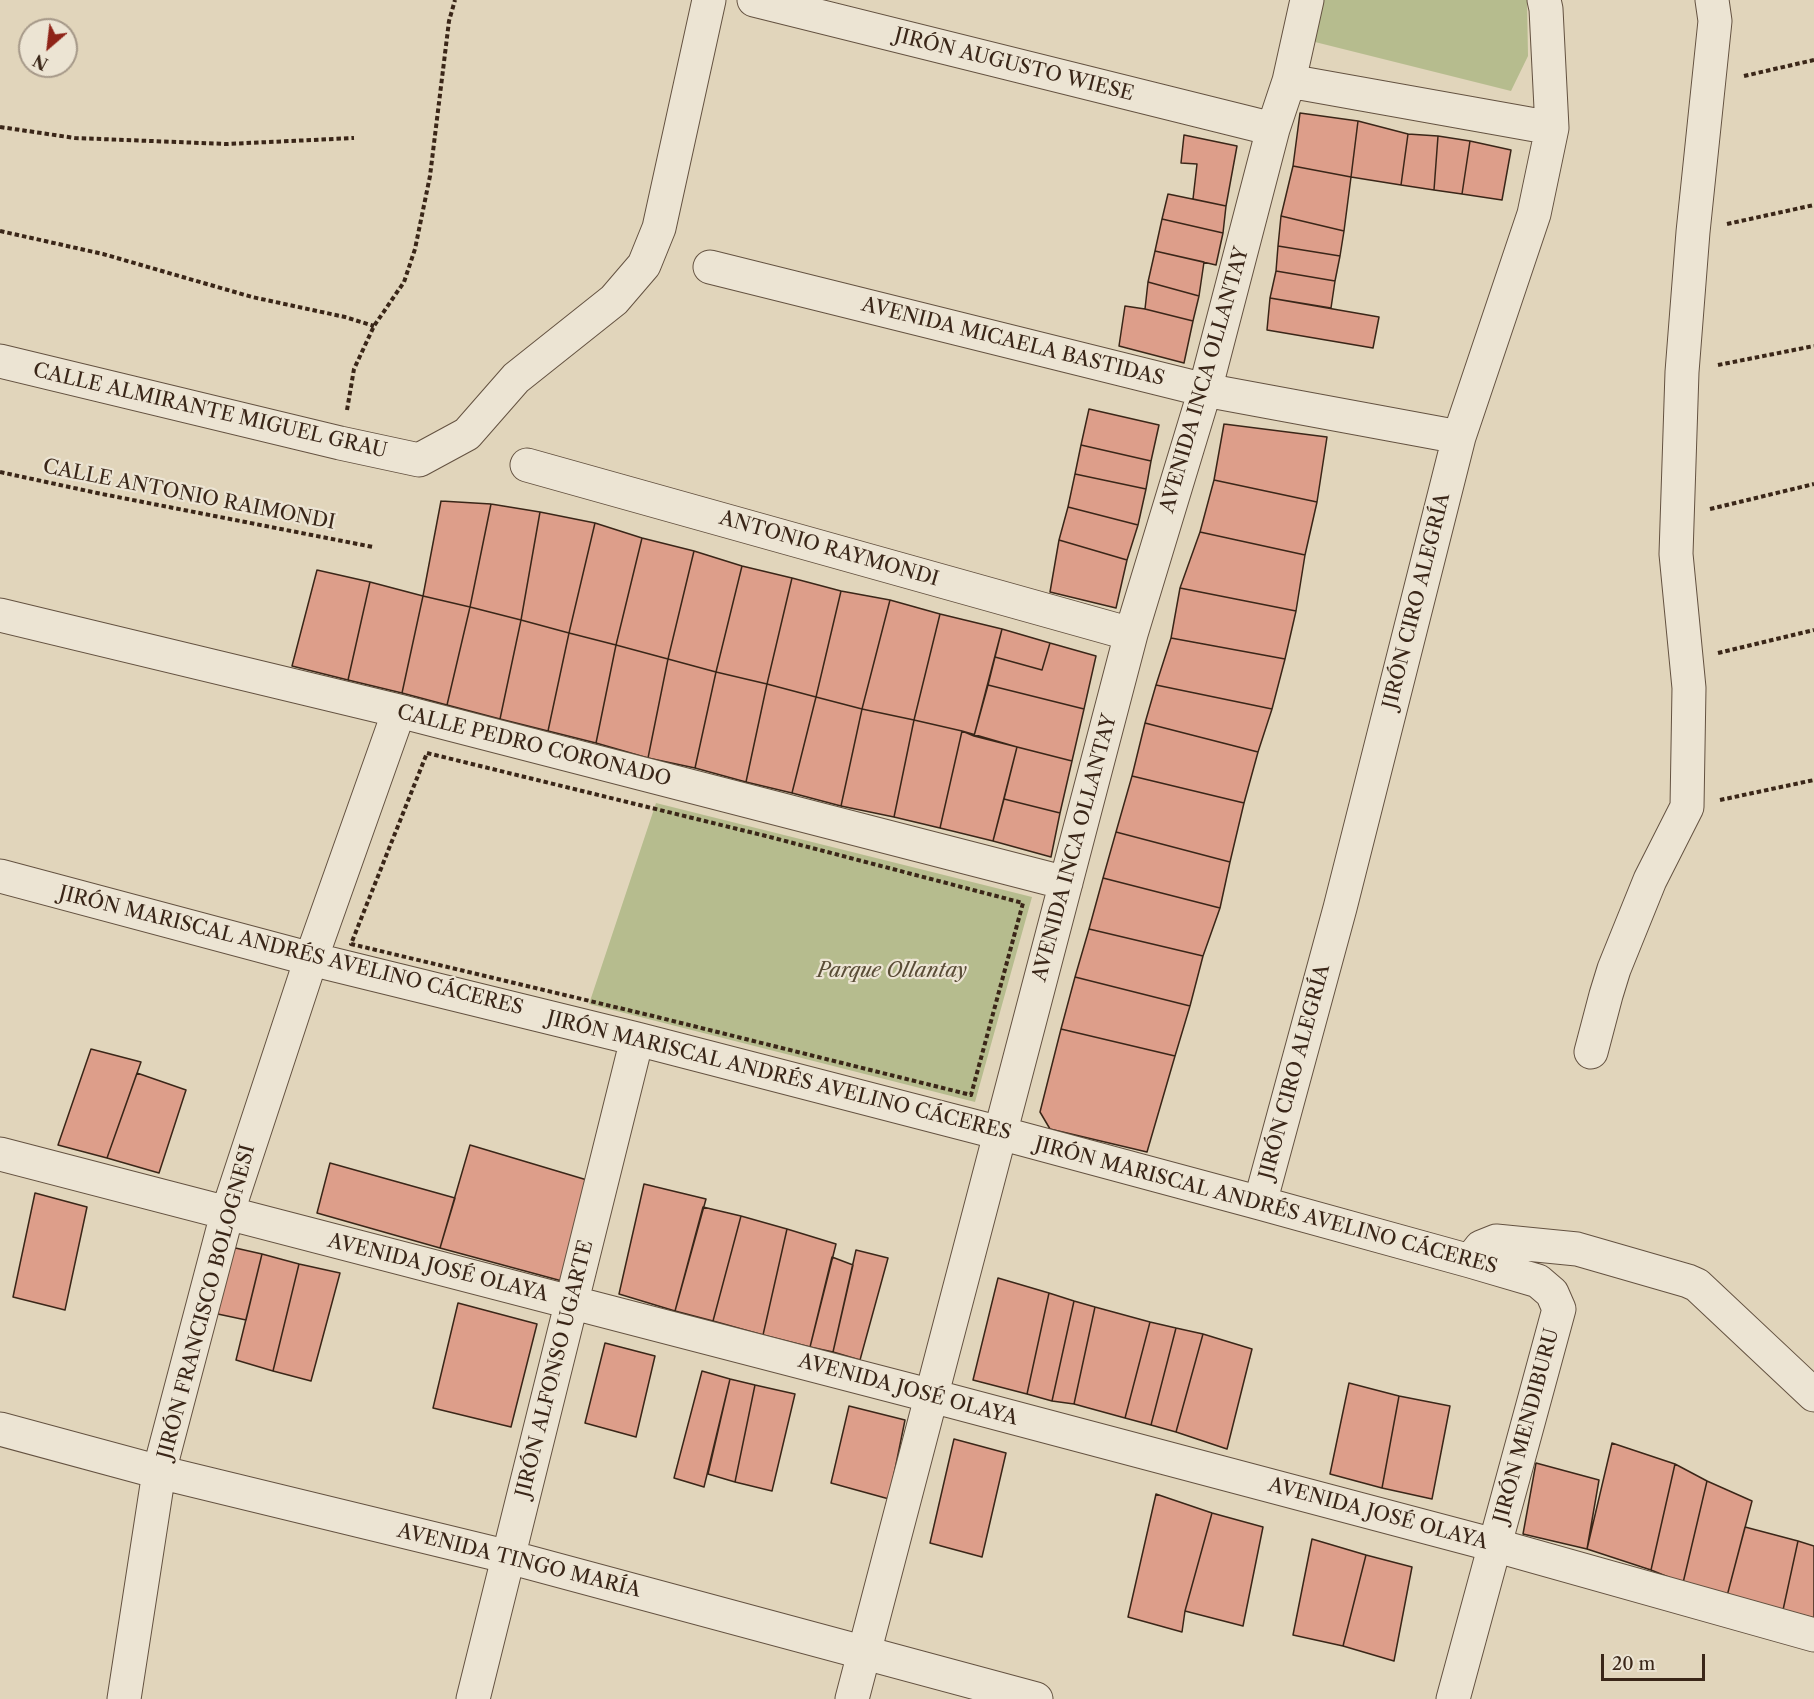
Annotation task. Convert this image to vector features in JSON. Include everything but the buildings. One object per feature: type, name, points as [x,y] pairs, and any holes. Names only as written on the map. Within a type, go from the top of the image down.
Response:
[{"type":"street","name":"CALLE ALMIRANTE MIGUEL GRAU","points":[[0,361],[419,460],[467,434],[516,378],[614,300],[644,265],[659,228],[709,0]]},
{"type":"street","name":"JIRÓN AUGUSTO WIESE","points":[[754,0],[1273,129]]},
{"type":"street","name":"AVENIDA INCA OLLANTAY","points":[[852,1699],[1131,634],[1205,390],[1273,129],[1289,81],[1307,0]]},
{"type":"street","name":"JIRÓN CIRO ALEGRÍA","points":[[1260,1203],[1342,896],[1459,437],[1534,213],[1552,128],[1544,0]]},
{"type":"street","points":[[1591,1053],[1614,969],[1650,880],[1687,807],[1689,688],[1676,554],[1677,517],[1682,372],[1693,232],[1715,21],[1712,0]]},
{"type":"street","points":[[1289,81],[1552,128]]},
{"type":"street","name":"AVENIDA MICAELA BASTIDAS","points":[[710,267],[1205,390],[1459,437]]},
{"type":"street","name":"ANTONIO RAYMONDI","points":[[527,465],[1131,634]]},
{"type":"street","name":"CALLE PEDRO CORONADO","points":[[0,615],[399,711],[1066,883]]},
{"type":"street","name":"JIRÓN FRANCISCO BOLOGNESI","points":[[124,1699],[159,1472],[226,1214],[311,959],[399,711]]},
{"type":"street","name":"JIRÓN MARISCAL ANDRÉS AVELINO CÁCERES","points":[[0,876],[311,959],[637,1039],[1000,1133],[1470,1261],[1538,1281],[1552,1293]]},
{"type":"street","name":"JIRÓN ALFONSO UGARTE","points":[[473,1699],[637,1039]]},
{"type":"street","name":"AVENIDA JOSÉ OLAYA","points":[[0,1154],[932,1396],[1494,1545],[1814,1635]]},
{"type":"street","points":[[1470,1261],[1481,1247],[1496,1240],[1577,1250],[1688,1281],[1697,1285],[1814,1395]]},
{"type":"street","name":"JIRÓN MENDIBURU","points":[[1453,1699],[1559,1309],[1552,1293]]},
{"type":"street","name":"AVENIDA TINGO MARÍA","points":[[0,1429],[159,1472],[508,1557],[1036,1699]]},
{"type":"path","points":[[340,443],[354,369],[374,326],[404,282],[414,249],[430,176],[449,21],[455,0]]},
{"type":"path","points":[[1709,84],[1814,60]]},
{"type":"path","points":[[0,127],[75,138],[227,144],[354,138]]},
{"type":"path","points":[[1693,232],[1814,205]]},
{"type":"path","points":[[0,231],[103,254],[252,297],[345,317],[374,326]]},
{"type":"path","points":[[1682,372],[1814,346]]},
{"type":"path","name":"CALLE ANTONIO RAIMONDI","points":[[0,472],[108,496],[373,547]]},
{"type":"path","points":[[1677,517],[1814,484]]},
{"type":"path","points":[[1686,660],[1814,630]]},
{"type":"path","points":[[427,753],[757,833],[1023,903],[970,1095],[593,1001],[351,944],[427,753]]},
{"type":"path","points":[[1687,807],[1814,780]]},
{"type":"green space","points":[[1319,0],[1527,0],[1528,56],[1511,91],[1311,41]]},
{"type":"green space","name":"Parque Ollantay","points":[[656,803],[1032,897],[975,1102],[589,1004]]}]
